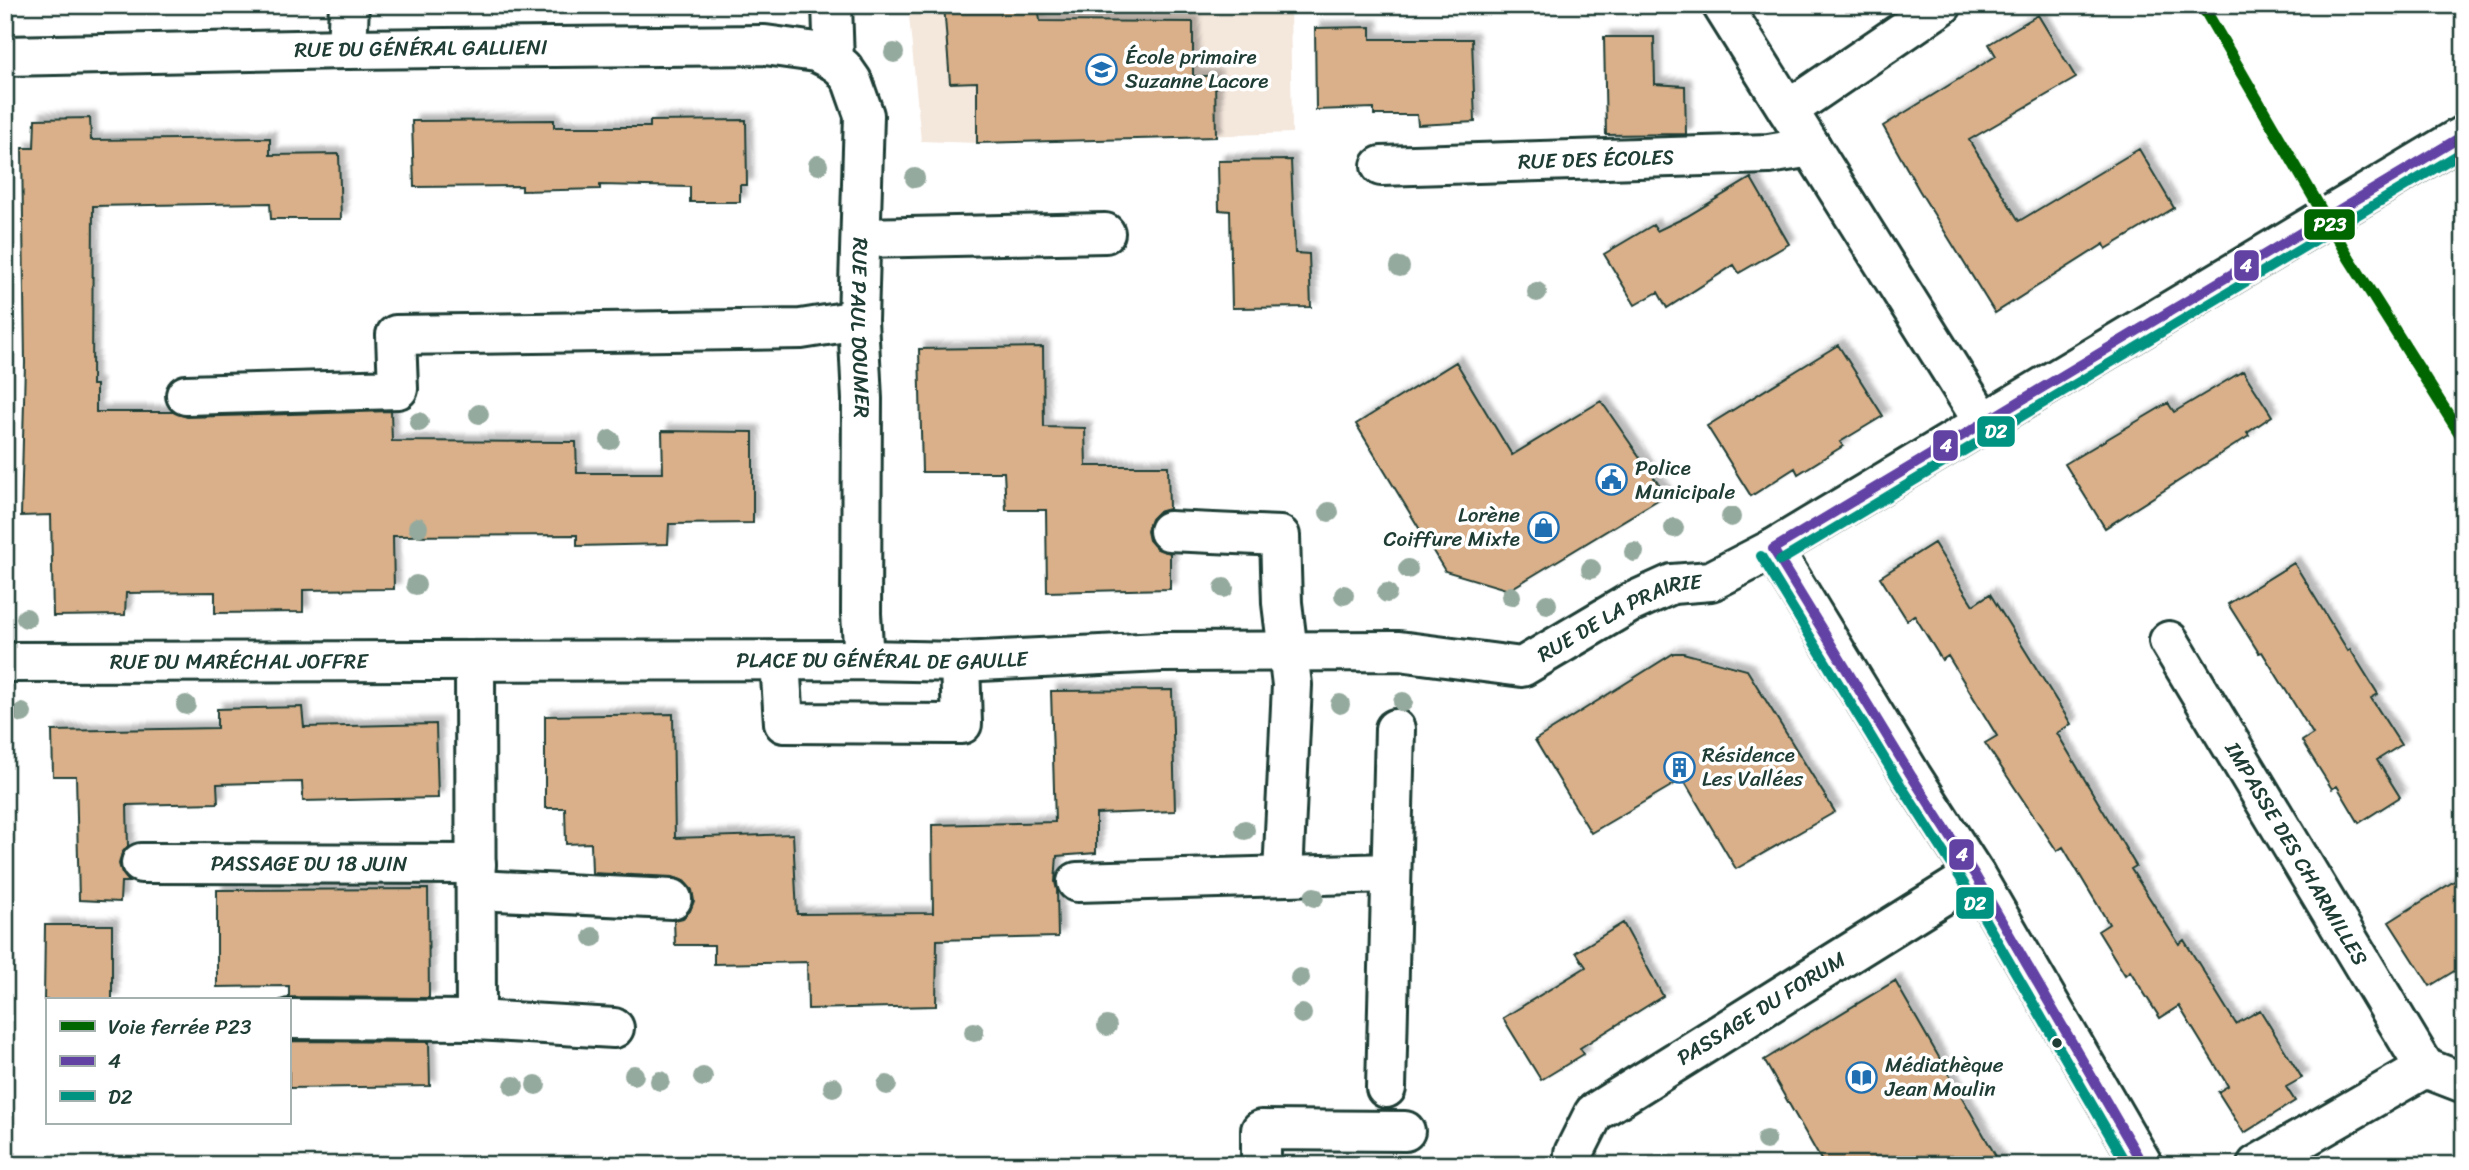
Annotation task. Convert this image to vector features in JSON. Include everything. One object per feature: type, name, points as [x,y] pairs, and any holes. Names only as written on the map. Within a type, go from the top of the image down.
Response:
[{"type":"street","points":[[347,49],[349,5]]},
{"type":"street","points":[[832,5],[834,61]]},
{"type":"street","points":[[1722,5],[1984,423]]},
{"type":"street","points":[[1788,110],[1942,5]]},
{"type":"street","name":"RUE DU GÉNÉRAL GALLIENI","points":[[5,56],[765,45],[816,52],[834,61]]},
{"type":"street","name":"RUE PAUL DOUMER","points":[[834,61],[852,81],[864,115],[858,320],[862,399],[864,660]]},
{"type":"street","name":"RUE DE LA PRAIRIE","points":[[1288,650],[1399,651],[1522,667],[1630,603],[1672,584],[1712,581],[1773,549],[2464,135]]},
{"type":"street","name":"RUE DES ÉCOLES","points":[[1381,166],[1769,154],[1811,147]]},
{"type":"street","points":[[861,238],[1105,233]]},
{"type":"street","points":[[186,395],[398,390],[396,335],[802,329],[858,320]]},
{"type":"street","points":[[1169,531],[1280,536],[1282,603],[1292,685],[1283,875]]},
{"type":"street","points":[[1773,549],[1975,875],[2143,1165]]},
{"type":"street","name":"IMPASSE DES CHARMILLES","points":[[2169,641],[2425,1068]]},
{"type":"street","name":"PLACE DU GÉNÉRAL DE GAULLE","points":[[475,662],[960,662],[1161,652],[1288,650]]},
{"type":"street","name":"RUE DU MARÉCHAL JOFFRE","points":[[5,662],[475,662]]},
{"type":"street","points":[[475,662],[476,1020]]},
{"type":"street","points":[[780,662],[784,723],[962,724],[960,662]]},
{"type":"street","points":[[1387,1088],[1395,729]]},
{"type":"street","name":"PASSAGE DU 18 JUIN","points":[[141,863],[476,877],[672,899]]},
{"type":"street","points":[[1077,882],[1390,873]]},
{"type":"street","name":"PASSAGE DU FORUM","points":[[1574,1165],[1574,1153],[1594,1113],[1975,875]]},
{"type":"street","points":[[290,1018],[476,1020],[614,1028]]},
{"type":"street","points":[[2257,1165],[2425,1068],[2464,1083]]},
{"type":"street","points":[[1261,1165],[1261,1130],[1405,1131]]},
{"type":"shaded area","name":"École primaire Suzanne Lacore","points":[[908,5],[1290,5],[1292,133],[978,143],[921,141]]},
{"type":"building","name":"École primaire Suzanne Lacore","points":[[944,5],[1038,5],[1040,21],[1193,22],[1193,76],[1215,76],[1216,137],[977,143],[977,82],[950,83]]},
{"type":"building","points":[[2038,15],[2076,78],[1969,140],[2019,221],[2139,149],[2174,208],[2106,249],[2104,244],[1995,313],[1883,126],[1996,56],[1989,44]]},
{"type":"building","points":[[1371,27],[1371,39],[1472,39],[1475,122],[1418,125],[1417,115],[1374,115],[1374,108],[1316,110],[1315,28]]},
{"type":"building","points":[[1604,37],[1654,37],[1655,84],[1685,86],[1686,134],[1606,135]]},
{"type":"building","points":[[90,118],[91,140],[270,138],[270,155],[339,154],[341,219],[271,219],[270,203],[93,206],[92,385],[96,385],[96,412],[173,412],[187,417],[391,411],[392,441],[576,442],[577,473],[663,473],[662,431],[753,432],[753,523],[669,524],[668,544],[577,546],[577,535],[393,536],[394,589],[303,590],[303,612],[215,613],[215,592],[126,593],[125,615],[53,616],[51,515],[21,516],[25,363],[22,148],[34,148],[35,119]]},
{"type":"building","points":[[554,120],[554,127],[650,127],[650,121],[746,120],[747,185],[740,185],[740,202],[690,202],[690,187],[600,185],[600,189],[522,191],[522,186],[414,187],[412,121]]},
{"type":"building","points":[[1291,160],[1295,253],[1309,254],[1311,307],[1232,308],[1230,211],[1219,210],[1218,161]]},
{"type":"building","points":[[1751,178],[1789,244],[1739,273],[1734,265],[1667,308],[1658,292],[1635,305],[1604,254],[1653,225],[1657,231],[1686,217]]},
{"type":"building","points":[[1838,345],[1883,416],[1840,442],[1843,446],[1798,474],[1795,468],[1751,496],[1707,426]]},
{"type":"building","points":[[1043,347],[1044,427],[1085,428],[1086,466],[1168,466],[1169,509],[1158,512],[1151,519],[1147,531],[1149,540],[1157,549],[1170,553],[1170,589],[1047,592],[1046,510],[1006,510],[1004,472],[922,472],[919,349]]},
{"type":"building","points":[[1456,362],[1512,455],[1601,401],[1666,495],[1509,590],[1445,571],[1356,424]]},
{"type":"building","points":[[2243,371],[2272,416],[2247,433],[2249,436],[2105,528],[2065,464],[2168,403],[2174,412]]},
{"type":"building","points":[[1934,543],[1973,605],[1990,594],[2071,724],[2057,733],[2136,866],[2131,869],[2179,944],[2184,940],[2236,1024],[2260,1010],[2302,1078],[2286,1087],[2295,1101],[2244,1133],[2218,1092],[2228,1086],[2179,1006],[2160,1018],[2130,971],[2125,975],[2098,931],[2109,924],[2063,847],[2057,851],[1985,743],[1997,736],[1948,656],[1942,660],[1914,615],[1907,620],[1880,577]]},
{"type":"building","points":[[2294,563],[2378,694],[2371,698],[2401,745],[2377,760],[2400,797],[2359,823],[2337,786],[2332,789],[2302,741],[2313,734],[2262,652],[2259,653],[2228,604]]},
{"type":"building","name":"Résidence Les Vallées","points":[[1674,653],[1747,670],[1835,812],[1736,869],[1683,779],[1591,833],[1535,740]]},
{"type":"building","points":[[1172,690],[1175,811],[1096,814],[1096,853],[1057,856],[1055,882],[1058,937],[937,940],[936,1006],[808,1009],[807,962],[714,964],[714,945],[675,945],[674,920],[683,918],[694,901],[692,890],[684,881],[673,877],[592,873],[591,843],[566,844],[565,808],[545,808],[545,716],[673,714],[675,838],[793,834],[797,914],[933,913],[932,825],[1055,822],[1051,691]]},
{"type":"building","points":[[302,707],[304,727],[436,724],[438,798],[303,801],[302,782],[217,784],[218,803],[127,805],[128,846],[122,853],[119,864],[129,882],[121,882],[120,902],[79,900],[76,776],[53,776],[52,731],[217,728],[217,709]]},
{"type":"building","points":[[2464,875],[2464,965],[2430,986],[2389,922]]},
{"type":"building","points":[[428,889],[429,998],[289,997],[289,986],[217,987],[217,890]]},
{"type":"building","points":[[1623,923],[1663,996],[1580,1048],[1584,1054],[1541,1080],[1503,1018],[1586,967],[1576,952]]},
{"type":"building","points":[[45,925],[112,925],[112,998],[44,1000]]},
{"type":"building","name":"Médiathèque Jean Moulin","points":[[1895,981],[2001,1165],[1824,1165],[1764,1060]]},
{"type":"building","points":[[290,1041],[429,1042],[430,1086],[290,1088]]},
{"type":"rail line","name":"P23","points":[[2202,5],[2349,258],[2464,440]]},
{"type":"transit line","name":"4","points":[[1773,549],[2464,135]]},
{"type":"transit line","name":"D2","points":[[1780,561],[2464,151]]},
{"type":"transit line","name":"4","points":[[1773,549],[1975,875],[2143,1165]]},
{"type":"transit line","name":"D2","points":[[1761,556],[1963,882],[2127,1165]]},
{"type":"place","name":"École primaire Suzanne Lacore","points":[[1102,69]]},
{"type":"place","name":"Police Municipale","points":[[1612,480]]},
{"type":"place","name":"Lorène Coiffure Mixte","points":[[1543,527]]},
{"type":"place","name":"Résidence Les Vallées","points":[[1679,767]]},
{"type":"place","name":"Médiathèque Jean Moulin","points":[[1862,1077]]}]
